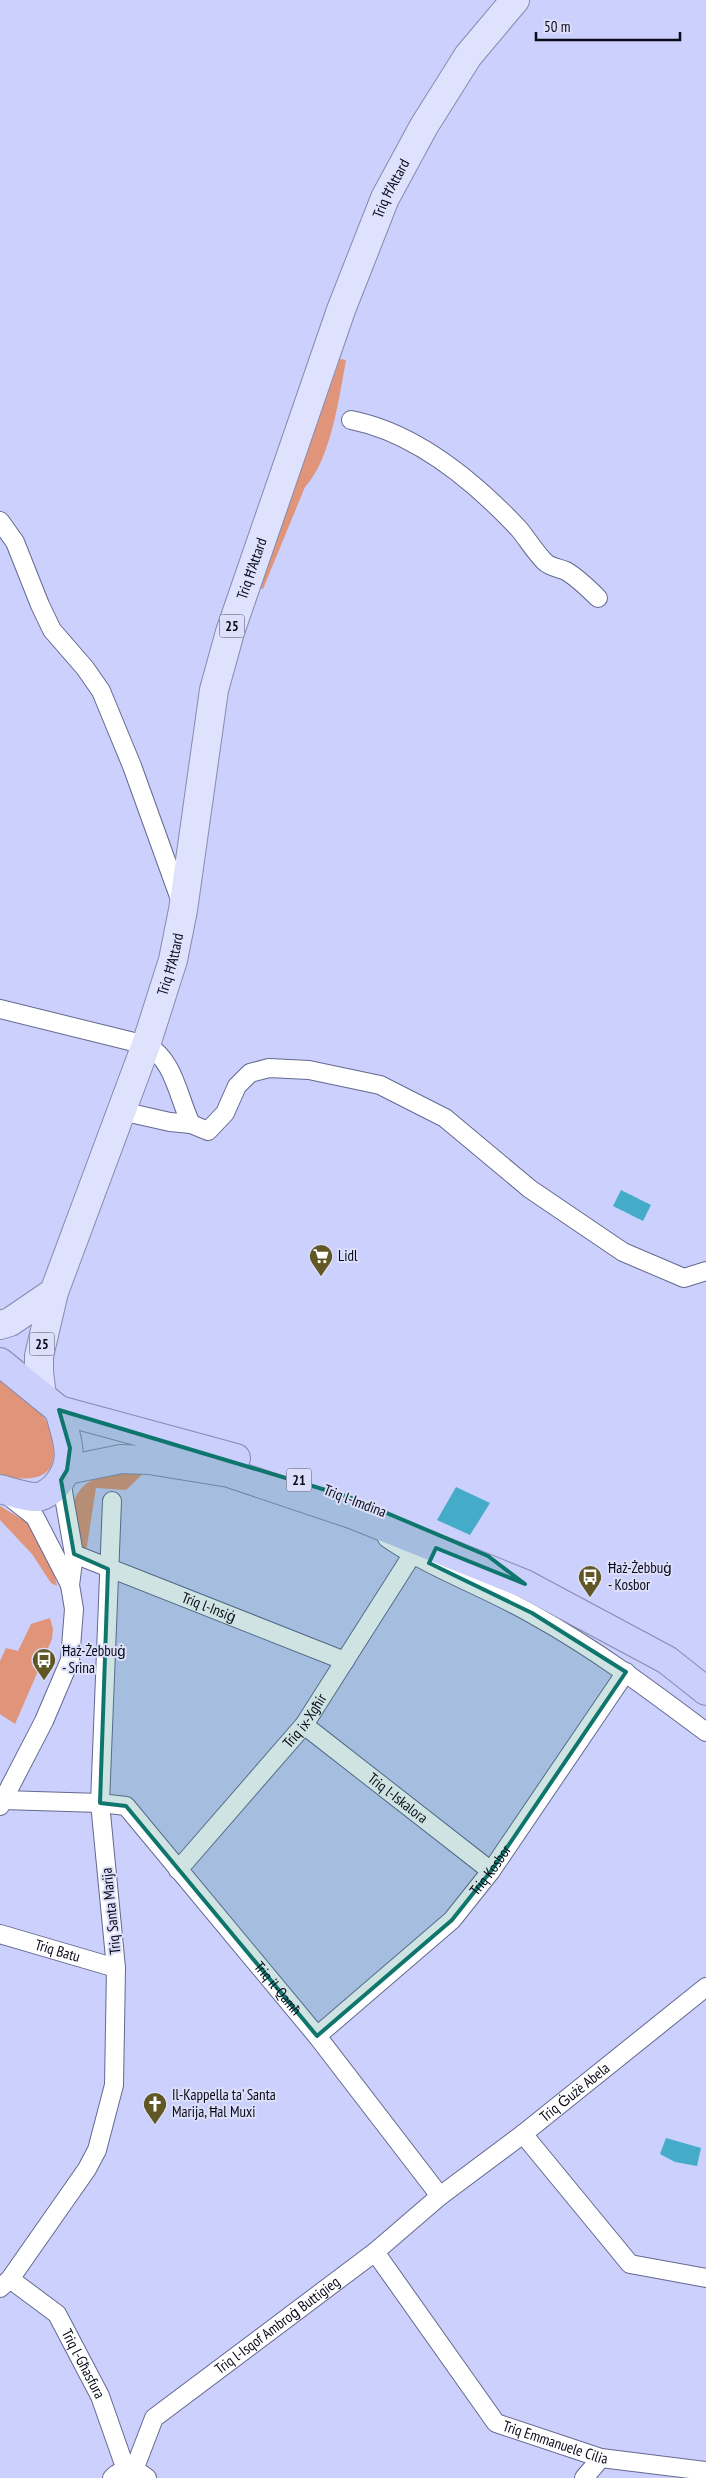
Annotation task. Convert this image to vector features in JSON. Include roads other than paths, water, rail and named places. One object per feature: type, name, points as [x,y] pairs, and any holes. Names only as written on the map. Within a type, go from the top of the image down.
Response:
[{"type":"highway","name":"Triq l-Imdina","points":[[0,1362],[51,1403],[234,1458],[349,1497],[488,1556],[524,1584]]},
{"type":"highway","points":[[51,1403],[70,1448],[64,1475]]},
{"type":"highway","name":"Triq l-Imdina","points":[[0,1489],[36,1498],[51,1492],[64,1475],[121,1459],[167,1463],[229,1472],[354,1515],[524,1584],[667,1660],[706,1690]]},
{"type":"main road","name":"Triq Ħ'Attard","points":[[51,1403],[39,1372],[39,1356],[54,1292],[146,1045],[173,960],[183,910],[214,690],[230,632],[341,310],[385,198],[424,126],[468,56],[514,0]]},
{"type":"main road","name":"25","points":[[0,1325],[10,1322],[54,1292]]},
{"type":"street","points":[[351,420],[373,424],[402,437],[445,464],[484,495],[505,515],[546,564],[565,571],[581,581],[598,598]]},
{"type":"street","points":[[0,521],[15,542],[52,630],[85,668],[101,691],[132,766],[183,910]]},
{"type":"street","points":[[0,1009],[146,1045],[157,1050],[166,1060],[191,1124]]},
{"type":"street","points":[[121,1111],[170,1122],[191,1124],[208,1131],[225,1113],[238,1086],[250,1073],[269,1068],[309,1070],[380,1085],[445,1118],[530,1189],[623,1252],[684,1278],[706,1271]]},
{"type":"street","points":[[1,1802],[44,1721],[70,1660],[74,1609],[70,1585],[74,1554],[64,1475]]},
{"type":"street","points":[[0,1489],[35,1517],[70,1585]]},
{"type":"street","name":"Triq Santa Marija","points":[[5,2284],[87,2169],[97,2150],[114,2085],[116,1968],[100,1803],[112,1502]]},
{"type":"street","name":"Triq l-Imdina","points":[[354,1515],[412,1555],[532,1613],[626,1672],[706,1732]]},
{"type":"street","name":"Triq l-Insiġ","points":[[74,1554],[108,1570],[345,1661]]},
{"type":"street","name":"Triq ix-Xgħir","points":[[178,1870],[304,1726],[402,1574],[412,1555]]},
{"type":"street","name":"Triq Kosbor","points":[[317,2036],[452,1920],[491,1871],[626,1672]]},
{"type":"street","name":"Triq l-Iskalora","points":[[304,1726],[491,1871]]},
{"type":"street","name":"Triq il-Qamħ","points":[[1,1802],[100,1803],[126,1806],[317,2036],[440,2196]]},
{"type":"street","name":"Triq Batu","points":[[0,1934],[116,1968]]},
{"type":"street","name":"Triq Ġużè Abela","points":[[440,2196],[524,2134],[706,1987]]},
{"type":"street","points":[[524,2134],[630,2264],[706,2278]]},
{"type":"street","name":"Triq l-Isqof Ambroġ Buttigieg","points":[[130,2474],[154,2418],[374,2252],[440,2196]]},
{"type":"street","name":"Triq Emmanuele Cilia","points":[[374,2252],[496,2424],[601,2458],[706,2471]]},
{"type":"street","name":"Triq l-Għasfura","points":[[5,2284],[57,2314],[100,2396],[130,2474]]},
{"type":"street","points":[[584,2478],[601,2458]]},
{"type":"water","points":[[621,1190],[651,1205],[643,1221],[613,1206]]},
{"type":"water","points":[[456,1487],[490,1503],[470,1535],[437,1520]]},
{"type":"water","points":[[666,2138],[701,2148],[697,2166],[675,2162],[660,2154]]},
{"type":"place","name":"Lidl","points":[[321,1277]]},
{"type":"place","name":"Ħaż-Żebbuġ - Kosbor","points":[[590,1598]]},
{"type":"place","name":"Ħaż-Żebbuġ - Srina","points":[[44,1681]]},
{"type":"place","name":"Il-Kappella ta' Santa Marija, Ħal Muxi","points":[[155,2125]]}]
